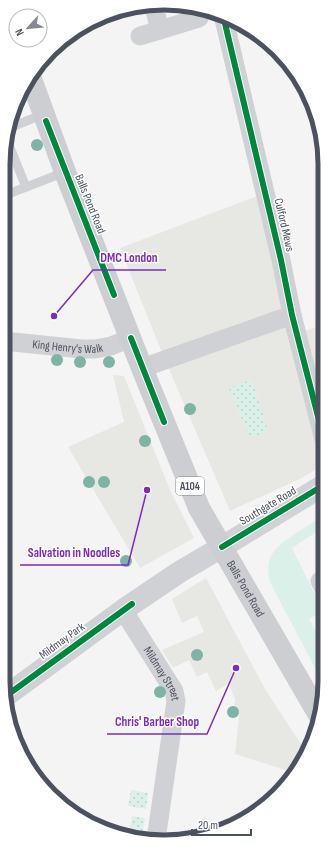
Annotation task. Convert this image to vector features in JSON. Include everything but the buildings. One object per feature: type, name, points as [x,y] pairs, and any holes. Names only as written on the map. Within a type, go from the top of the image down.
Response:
[{"type":"main road","name":"Balls Pond Road","points":[[33,84],[65,172],[142,368],[197,502],[206,521],[315,709]]},
{"type":"main road","name":"Southgate Road","points":[[222,547],[318,489]]},
{"type":"street","points":[[155,10],[160,30]]},
{"type":"street","points":[[140,36],[199,18]]},
{"type":"street","name":"Culford Mews","points":[[225,23],[281,260],[292,315],[318,417]]},
{"type":"street","points":[[142,368],[292,315]]},
{"type":"street","name":"King Henry's Walk","points":[[10,342],[95,349],[111,346],[131,338]]},
{"type":"street","name":"Mildmay Park","points":[[10,693],[123,610],[222,547]]},
{"type":"street","name":"Mildmay Street","points":[[123,610],[174,691],[176,701],[157,835]]},
{"type":"lane","points":[[15,126],[44,114]]},
{"type":"lane","points":[[11,149],[26,187]]},
{"type":"lane","points":[[10,193],[65,172]]},
{"type":"shaded area","points":[[257,196],[305,331],[318,326],[318,468],[302,478],[230,511],[163,355],[120,248]]},
{"type":"shaded area","points":[[113,375],[124,376],[170,490],[194,538],[140,568],[68,447],[124,422]]},
{"type":"shaded area","points":[[206,578],[265,689],[303,747],[289,771],[235,754],[239,716],[233,715],[235,700],[229,683],[216,691],[207,672],[197,677],[189,660],[173,668],[162,650],[204,632],[197,616],[182,623],[172,599]]},
{"type":"green space","points":[[252,380],[268,431],[250,438],[229,388]]},
{"type":"green space","points":[[318,519],[318,531],[292,548],[318,601],[318,614],[309,619],[318,636],[318,674],[270,582],[269,573],[270,559],[273,553],[282,543]]},
{"type":"green space","points":[[131,790],[148,793],[146,809],[128,806]]},
{"type":"green space","points":[[132,816],[145,818],[142,834],[130,831]]},
{"type":"cycle path","points":[[225,23],[281,260],[292,315],[318,417]]},
{"type":"cycle path","points":[[46,121],[114,295]]},
{"type":"cycle path","points":[[131,338],[164,422]]},
{"type":"cycle path","points":[[222,547],[318,489]]},
{"type":"cycle path","points":[[10,693],[132,604]]},
{"type":"place","name":"DMC London","points":[[54,316]]},
{"type":"place","name":"Salvation in Noodles","points":[[147,490]]},
{"type":"place","name":"Chris' Barber Shop","points":[[236,668]]}]
